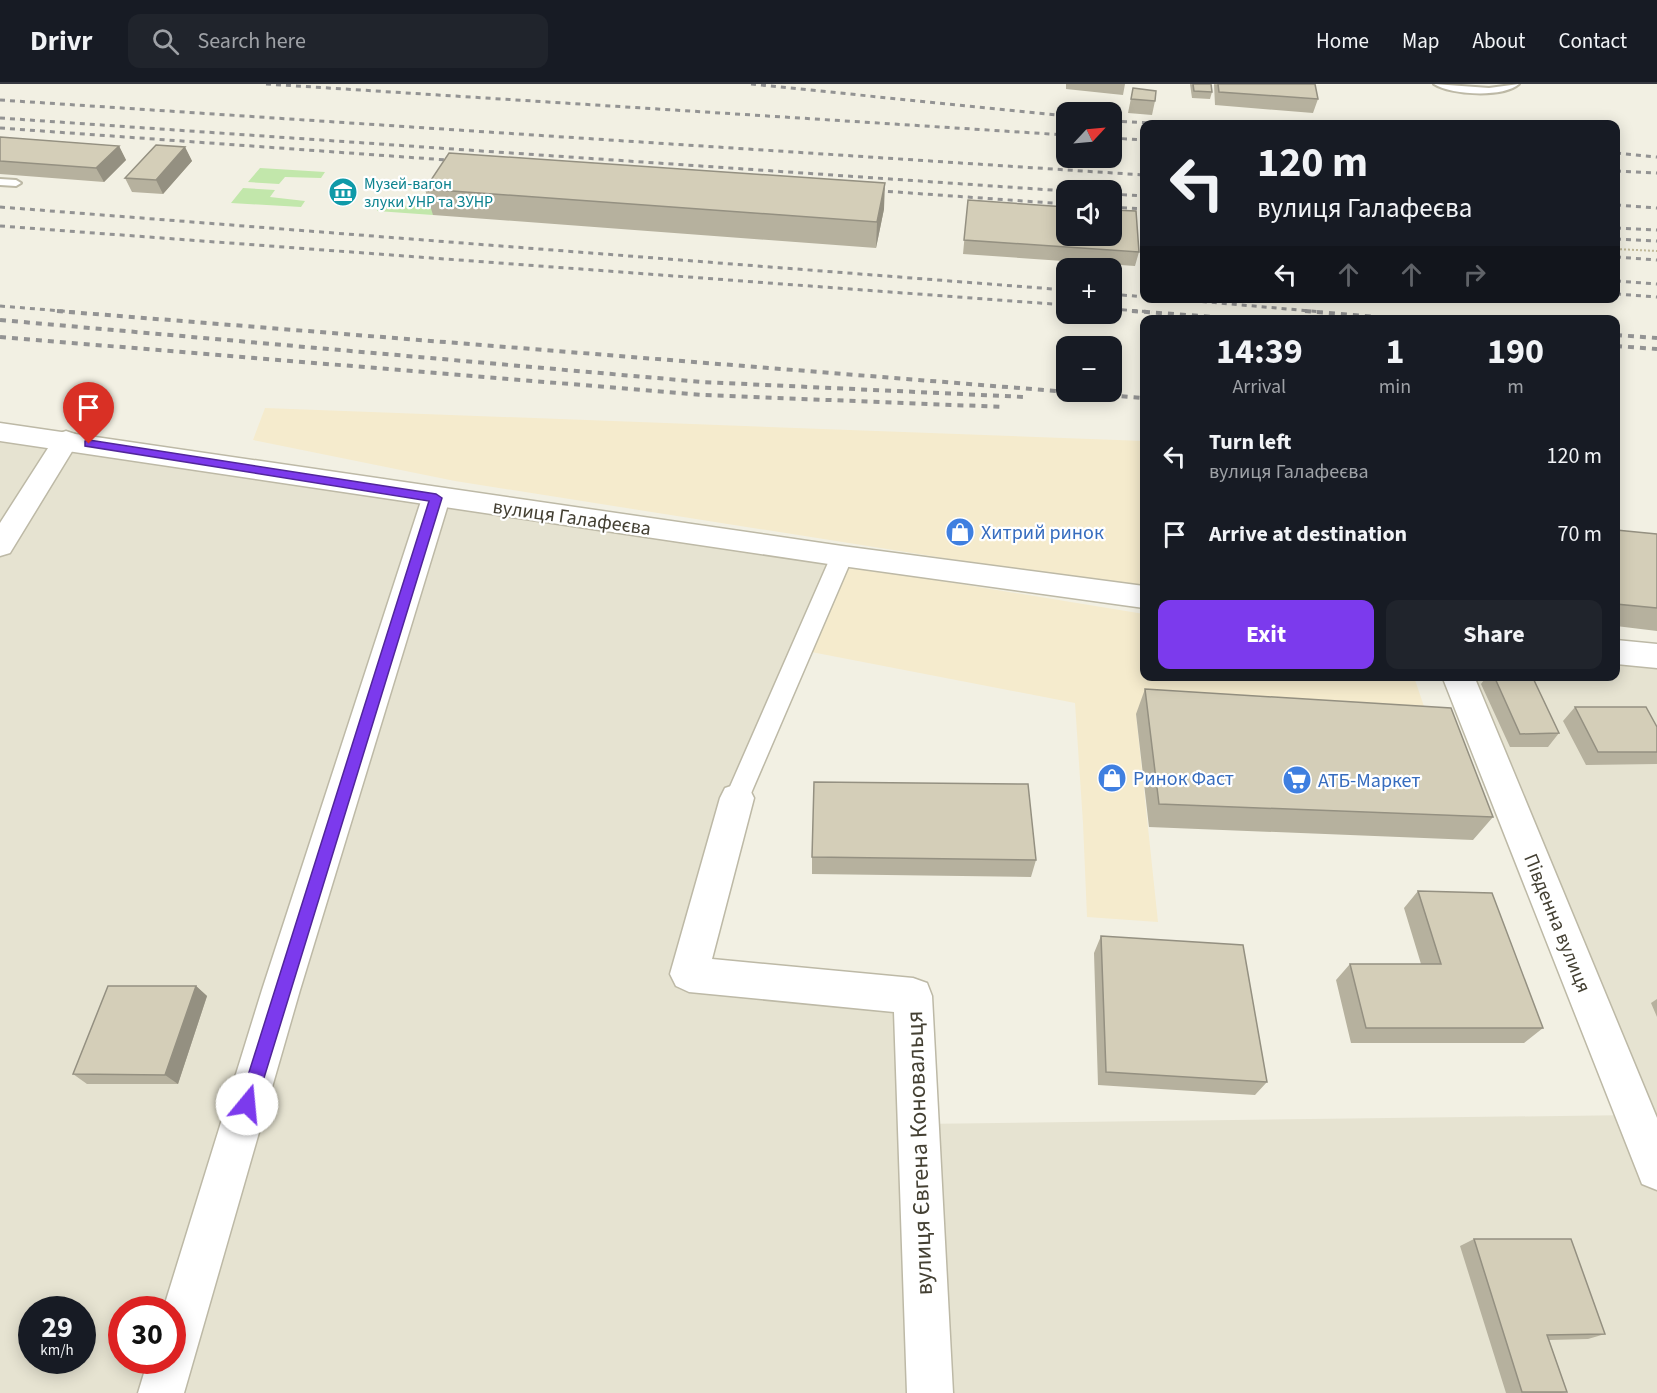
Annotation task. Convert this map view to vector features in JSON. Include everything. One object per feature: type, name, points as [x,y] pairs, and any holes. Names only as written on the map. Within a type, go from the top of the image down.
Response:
[{"type":"street","name":"вулиця Галафеєва","points":[[0,432],[66,440],[436,498],[1140,596]]},
{"type":"street","points":[[0,546],[66,440]]},
{"type":"street","points":[[186,1308],[281,990],[436,498]]},
{"type":"street","points":[[737,798],[842,556]]},
{"type":"street","points":[[1620,652],[1657,656]]},
{"type":"street","name":"Південна вулиця","points":[[1460,681],[1657,1169]]},
{"type":"street","name":"вулиця Євгена Коновальця","points":[[737,798],[689,974],[913,996],[930,1393]]},
{"type":"street","points":[[161,1393],[167,1374]]},
{"type":"lane","points":[[1438,84],[1471,90],[1495,90],[1512,87],[1514,84]]},
{"type":"lane","points":[[0,182],[16,183]]},
{"type":"path","points":[[1620,249],[1657,251]]},
{"type":"shaded area","name":"Хитрий ринок","points":[[265,408],[1140,441],[1140,587],[1096,582],[455,481],[253,440]]},
{"type":"shaded area","points":[[0,432],[842,556],[737,798],[689,974],[913,996],[919,1124],[1635,1115],[1460,681],[1620,681],[1620,652],[1657,656],[1657,1393],[0,1393]]},
{"type":"shaded area","name":"Ринок Фаст","points":[[838,564],[1140,613],[1140,681],[1415,681],[1433,733],[1136,714],[1158,922],[1087,917],[1075,703],[801,650]]},
{"type":"green space","points":[[260,168],[325,172],[321,178],[285,177],[279,184],[248,182]]},
{"type":"green space","points":[[243,188],[275,190],[270,197],[305,201],[301,207],[231,203]]},
{"type":"green space","points":[[427,199],[442,200],[433,215],[377,211],[382,205],[422,206]]},
{"type":"building","points":[[1193,84],[1211,84],[1212,92],[1194,91]]},
{"type":"building","points":[[1218,84],[1315,84],[1318,99],[1219,92]]},
{"type":"building","points":[[1133,88],[1156,91],[1155,101],[1131,99]]},
{"type":"building","points":[[0,137],[119,146],[96,168],[0,161]]},
{"type":"building","points":[[156,145],[185,147],[156,180],[125,178]]},
{"type":"building","points":[[449,153],[885,183],[877,222],[425,189]]},
{"type":"building","points":[[968,200],[1056,206],[1056,246],[1122,246],[1122,210],[1136,211],[1139,252],[964,240]]},
{"type":"building","points":[[1620,530],[1657,534],[1657,608],[1620,604]]},
{"type":"building","points":[[1496,681],[1534,681],[1559,733],[1520,734]]},
{"type":"building","name":"АТБ-Маркет","points":[[1145,689],[1451,708],[1493,817],[1159,804]]},
{"type":"building","points":[[1575,707],[1646,707],[1657,727],[1657,752],[1598,752]]},
{"type":"building","points":[[814,782],[1028,784],[1036,860],[812,857]]},
{"type":"building","points":[[1418,891],[1492,893],[1543,1028],[1366,1028],[1350,964],[1441,964]]},
{"type":"building","points":[[1101,936],[1243,945],[1267,1082],[1106,1072]]},
{"type":"building","points":[[108,986],[196,986],[165,1075],[73,1074]]},
{"type":"building","points":[[1474,1239],[1571,1239],[1605,1334],[1547,1335],[1567,1392],[1522,1392]]},
{"type":"railway","points":[[266,84],[1056,134]]},
{"type":"railway","points":[[751,84],[1056,115]]},
{"type":"railway","points":[[0,100],[1140,175]]},
{"type":"railway","points":[[0,118],[1056,190]]},
{"type":"railway","points":[[1122,122],[1140,122]]},
{"type":"railway","points":[[0,128],[461,161]]},
{"type":"railway","points":[[1122,139],[1140,140]]},
{"type":"railway","points":[[1620,153],[1657,157]]},
{"type":"railway","points":[[1620,171],[1657,173]]},
{"type":"railway","points":[[868,190],[1056,203]]},
{"type":"railway","points":[[1122,195],[1140,196]]},
{"type":"railway","points":[[1620,205],[1657,208]]},
{"type":"railway","points":[[0,207],[1056,289]]},
{"type":"railway","points":[[1122,208],[1140,209]]},
{"type":"railway","points":[[0,226],[1056,304]]},
{"type":"railway","points":[[1620,228],[1657,230]]},
{"type":"railway","points":[[1620,239],[1657,241]]},
{"type":"railway","points":[[1620,257],[1657,260]]},
{"type":"railway","points":[[1620,281],[1657,284]]},
{"type":"railway","points":[[1620,294],[1657,297]]},
{"type":"railway","points":[[1122,295],[1140,297]]},
{"type":"railway","points":[[1219,303],[1322,312]]},
{"type":"railway","points":[[0,306],[75,312]]},
{"type":"railway","points":[[1122,310],[1152,312]]},
{"type":"railway","points":[[57,311],[1140,398]]},
{"type":"railway","points":[[1132,311],[1187,315]]},
{"type":"railway","points":[[1305,311],[1353,315]]},
{"type":"railway","points":[[0,320],[702,382],[1025,397]]},
{"type":"railway","points":[[1620,335],[1657,338]]},
{"type":"railway","points":[[0,337],[703,395],[1004,407]]},
{"type":"railway","points":[[1620,346],[1657,349]]},
{"type":"place","name":"Музей-вагон злуки УНР та ЗУНР","points":[[343,192]]},
{"type":"place","name":"Хитрий ринок","points":[[960,532]]},
{"type":"place","name":"Ринок Фаст","points":[[1112,778]]},
{"type":"place","name":"АТБ-Маркет","points":[[1297,780]]},
{"type":"route","points":[[89,444],[436,498],[247,1104]]}]
